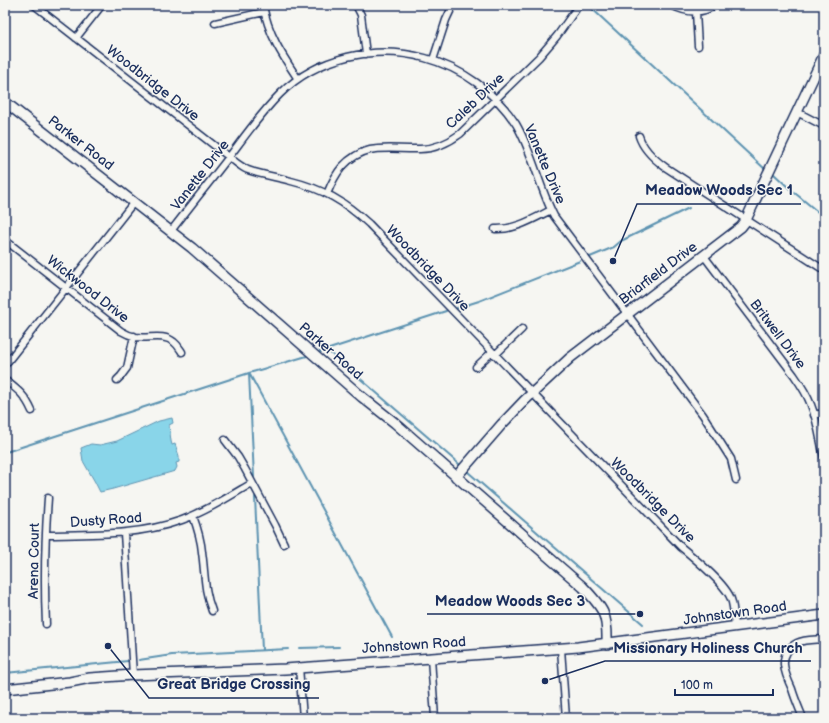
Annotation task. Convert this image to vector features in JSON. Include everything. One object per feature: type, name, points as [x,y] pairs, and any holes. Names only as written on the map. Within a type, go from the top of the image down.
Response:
[{"type":"street","name":"Woodbridge Drive","points":[[34,5],[247,170],[309,186],[339,200],[369,224],[681,547],[702,565],[720,584],[730,598],[733,608],[735,627]]},
{"type":"street","points":[[76,38],[102,5]]},
{"type":"street","points":[[262,5],[270,34],[298,79]]},
{"type":"street","points":[[356,5],[360,15],[366,54]]},
{"type":"street","points":[[433,60],[446,20],[453,5]]},
{"type":"street","name":"Caleb Drive","points":[[327,194],[336,175],[349,161],[360,154],[370,150],[382,148],[434,148],[445,144],[460,134],[547,47],[579,5]]},
{"type":"street","points":[[671,5],[686,11],[696,12],[703,11],[715,5]]},
{"type":"street","points":[[215,23],[264,12]]},
{"type":"street","points":[[696,12],[698,46]]},
{"type":"street","name":"Vanette Drive","points":[[171,231],[269,106],[281,93],[298,79],[315,69],[344,58],[383,52],[412,55],[433,60],[452,68],[467,76],[496,99],[515,124],[525,142],[551,210],[559,225],[703,415],[731,459],[736,480]]},
{"type":"street","name":"Briarfield Drive","points":[[456,477],[502,424],[532,393],[570,358],[738,230],[746,220],[824,55]]},
{"type":"street","name":"Parker Road","points":[[5,102],[192,248],[362,397],[395,423],[583,587],[600,606],[604,615],[608,629],[607,644]]},
{"type":"street","points":[[797,112],[824,126]]},
{"type":"street","points":[[639,136],[643,146],[665,167],[824,270]]},
{"type":"street","points":[[5,365],[134,202]]},
{"type":"street","points":[[495,229],[515,227],[551,210]]},
{"type":"street","name":"Wickwood Drive","points":[[5,240],[121,331],[134,336],[157,336],[167,338],[175,343],[182,352]]},
{"type":"street","name":"Britwell Drive","points":[[704,256],[804,390],[814,415],[824,458]]},
{"type":"street","points":[[476,367],[522,329]]},
{"type":"street","points":[[117,380],[127,368],[134,336]]},
{"type":"street","points":[[5,380],[21,393],[27,400],[32,411]]},
{"type":"street","points":[[814,415],[824,413]]},
{"type":"street","points":[[225,440],[238,457],[284,544]]},
{"type":"street","name":"Dusty Road","points":[[46,535],[124,533],[163,526],[193,516],[252,482]]},
{"type":"street","name":"Arena Court","points":[[46,624],[46,535],[48,498]]},
{"type":"street","points":[[193,516],[198,530],[205,571],[206,591],[212,611]]},
{"type":"street","points":[[124,533],[133,675]]},
{"type":"street","name":"Johnstown Road","points":[[5,689],[70,682],[90,678],[285,669],[561,649],[824,615]]},
{"type":"street","points":[[803,718],[784,668],[785,657],[792,646],[800,642],[824,639]]},
{"type":"street","points":[[561,649],[566,718]]},
{"type":"street","points":[[431,658],[435,718]]},
{"type":"street","points":[[299,667],[303,718]]},
{"type":"water","points":[[172,418],[173,423],[169,425],[171,441],[172,445],[175,444],[179,456],[179,462],[176,463],[177,467],[175,471],[100,492],[83,461],[81,448],[91,444],[100,445],[117,441],[159,421]]},
{"type":"waterway","points":[[588,5],[766,170]]},
{"type":"waterway","points":[[774,174],[824,217]]},
{"type":"waterway","points":[[590,257],[614,247],[621,241],[689,208]]},
{"type":"waterway","points":[[457,308],[479,301],[580,261]]},
{"type":"waterway","points":[[320,352],[446,311]]},
{"type":"waterway","points":[[327,350],[459,464]]},
{"type":"waterway","points":[[8,683],[6,452],[249,373],[307,356]]},
{"type":"waterway","points":[[249,373],[392,637]]},
{"type":"waterway","points":[[249,374],[254,477]]},
{"type":"waterway","points":[[468,472],[643,624]]},
{"type":"waterway","points":[[255,497],[262,650]]},
{"type":"waterway","points":[[299,648],[339,647]]},
{"type":"waterway","points":[[139,660],[172,655],[288,649]]},
{"type":"waterway","points":[[5,673],[128,661]]},
{"type":"waterway","points":[[5,700],[9,695]]},
{"type":"place","name":"Meadow Woods Sec 1","points":[[613,261]]},
{"type":"place","name":"Meadow Woods Sec 3","points":[[640,614]]},
{"type":"place","name":"Great Bridge Crossing","points":[[108,646]]},
{"type":"place","name":"Missionary Holiness Church","points":[[545,681]]}]
